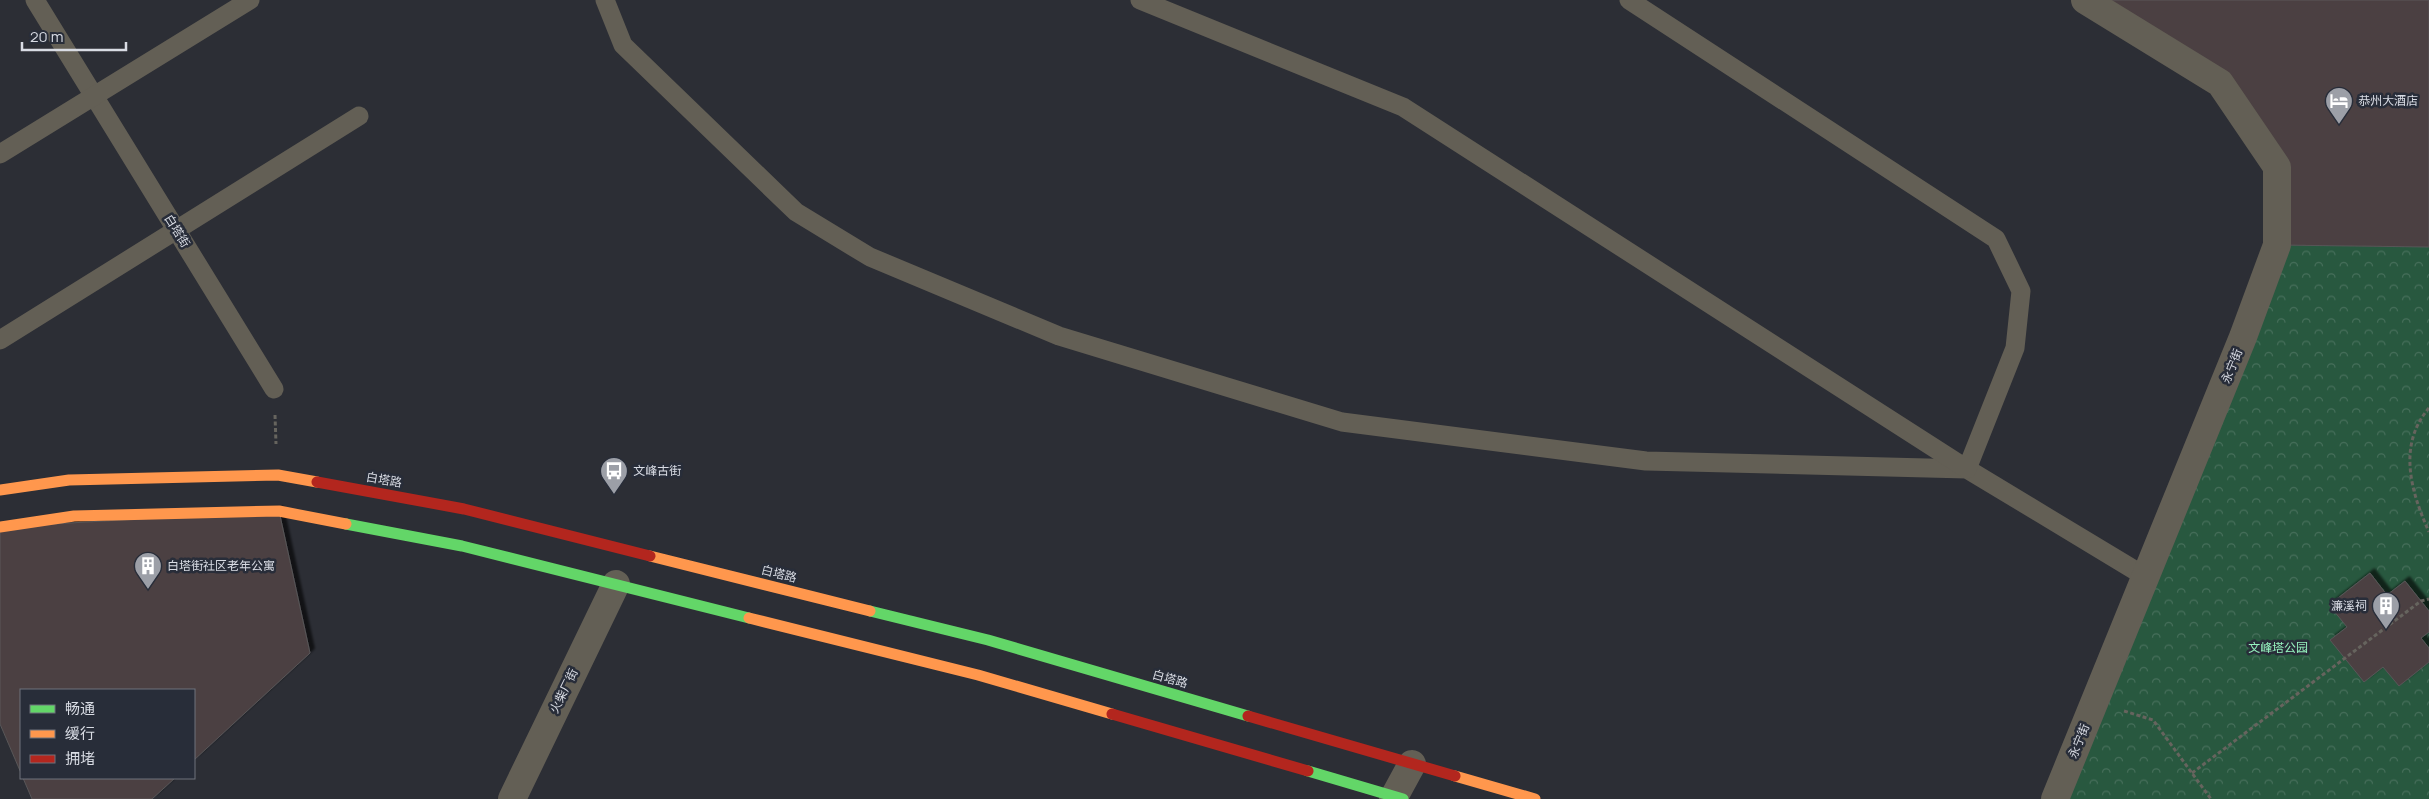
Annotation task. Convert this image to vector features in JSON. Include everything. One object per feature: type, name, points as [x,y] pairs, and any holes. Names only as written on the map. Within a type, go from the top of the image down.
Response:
[{"type":"street","name":"永宁街","points":[[2055,799],[2243,337],[2277,245],[2278,167],[2220,84],[2085,0]]},
{"type":"street","name":"白塔路","points":[[0,490],[69,480],[278,475],[464,509],[978,638],[1535,799]]},
{"type":"street","points":[[0,527],[74,516],[278,511],[462,546],[978,675],[1397,798],[1412,764]]},
{"type":"street","name":"火柴厂街","points":[[512,799],[616,584]]},
{"type":"lane","name":"白塔街","points":[[35,0],[274,390]]},
{"type":"lane","points":[[0,154],[250,0]]},
{"type":"lane","points":[[605,0],[623,45],[796,212],[870,257],[1059,336],[1342,422],[1646,461],[1968,469]]},
{"type":"lane","points":[[1140,0],[1403,106],[1968,469],[2146,577]]},
{"type":"lane","points":[[1629,0],[1996,239],[2021,291],[2015,348],[1968,469]]},
{"type":"lane","points":[[0,340],[359,116]]},
{"type":"path","points":[[274,390],[278,475]]},
{"type":"path","points":[[2429,408],[2412,435],[2409,472],[2415,501],[2429,532]]},
{"type":"path","points":[[2192,773],[2421,601],[2429,599]]},
{"type":"path","points":[[2120,709],[2153,720],[2211,799]]},
{"type":"green space","name":"文峰塔公园","points":[[2277,245],[2429,247],[2429,799],[2054,799]]},
{"type":"building","name":"恭州大酒店","points":[[2085,0],[2429,0],[2429,247],[2277,245],[2277,167],[2220,83]]},
{"type":"building","name":"白塔街社区老年公寓","points":[[279,511],[310,653],[195,759],[195,689],[20,689],[20,771],[0,724],[0,527]]},
{"type":"building","name":"濂溪祠","points":[[2370,573],[2387,595],[2405,581],[2429,611],[2429,632],[2421,638],[2429,648],[2429,662],[2399,686],[2383,667],[2364,682],[2330,640],[2347,627],[2329,605]]},
{"type":"building","points":[[23,779],[174,779],[152,799],[32,799]]},
{"type":"traffic: fast","points":[[346,524],[462,546],[749,618]]},
{"type":"traffic: fast","points":[[870,611],[988,640],[1248,716]]},
{"type":"traffic: fast","points":[[1308,771],[1403,799]]},
{"type":"traffic: slow","points":[[0,490],[69,480],[278,475],[317,482]]},
{"type":"traffic: slow","points":[[0,527],[74,516],[279,511],[346,524]]},
{"type":"traffic: slow","points":[[650,556],[870,611]]},
{"type":"traffic: slow","points":[[749,618],[978,675],[1112,714]]},
{"type":"traffic: slow","points":[[1455,776],[1535,799]]},
{"type":"traffic: jam","points":[[317,482],[464,509],[650,556]]},
{"type":"traffic: jam","points":[[1112,714],[1308,771]]},
{"type":"traffic: jam","points":[[1248,716],[1455,776]]},
{"type":"place","name":"恭州大酒店","points":[[2339,125]]},
{"type":"place","name":"文峰古街","points":[[614,495]]},
{"type":"place","name":"白塔街社区老年公寓","points":[[148,590]]},
{"type":"place","name":"濂溪祠","points":[[2386,630]]}]
